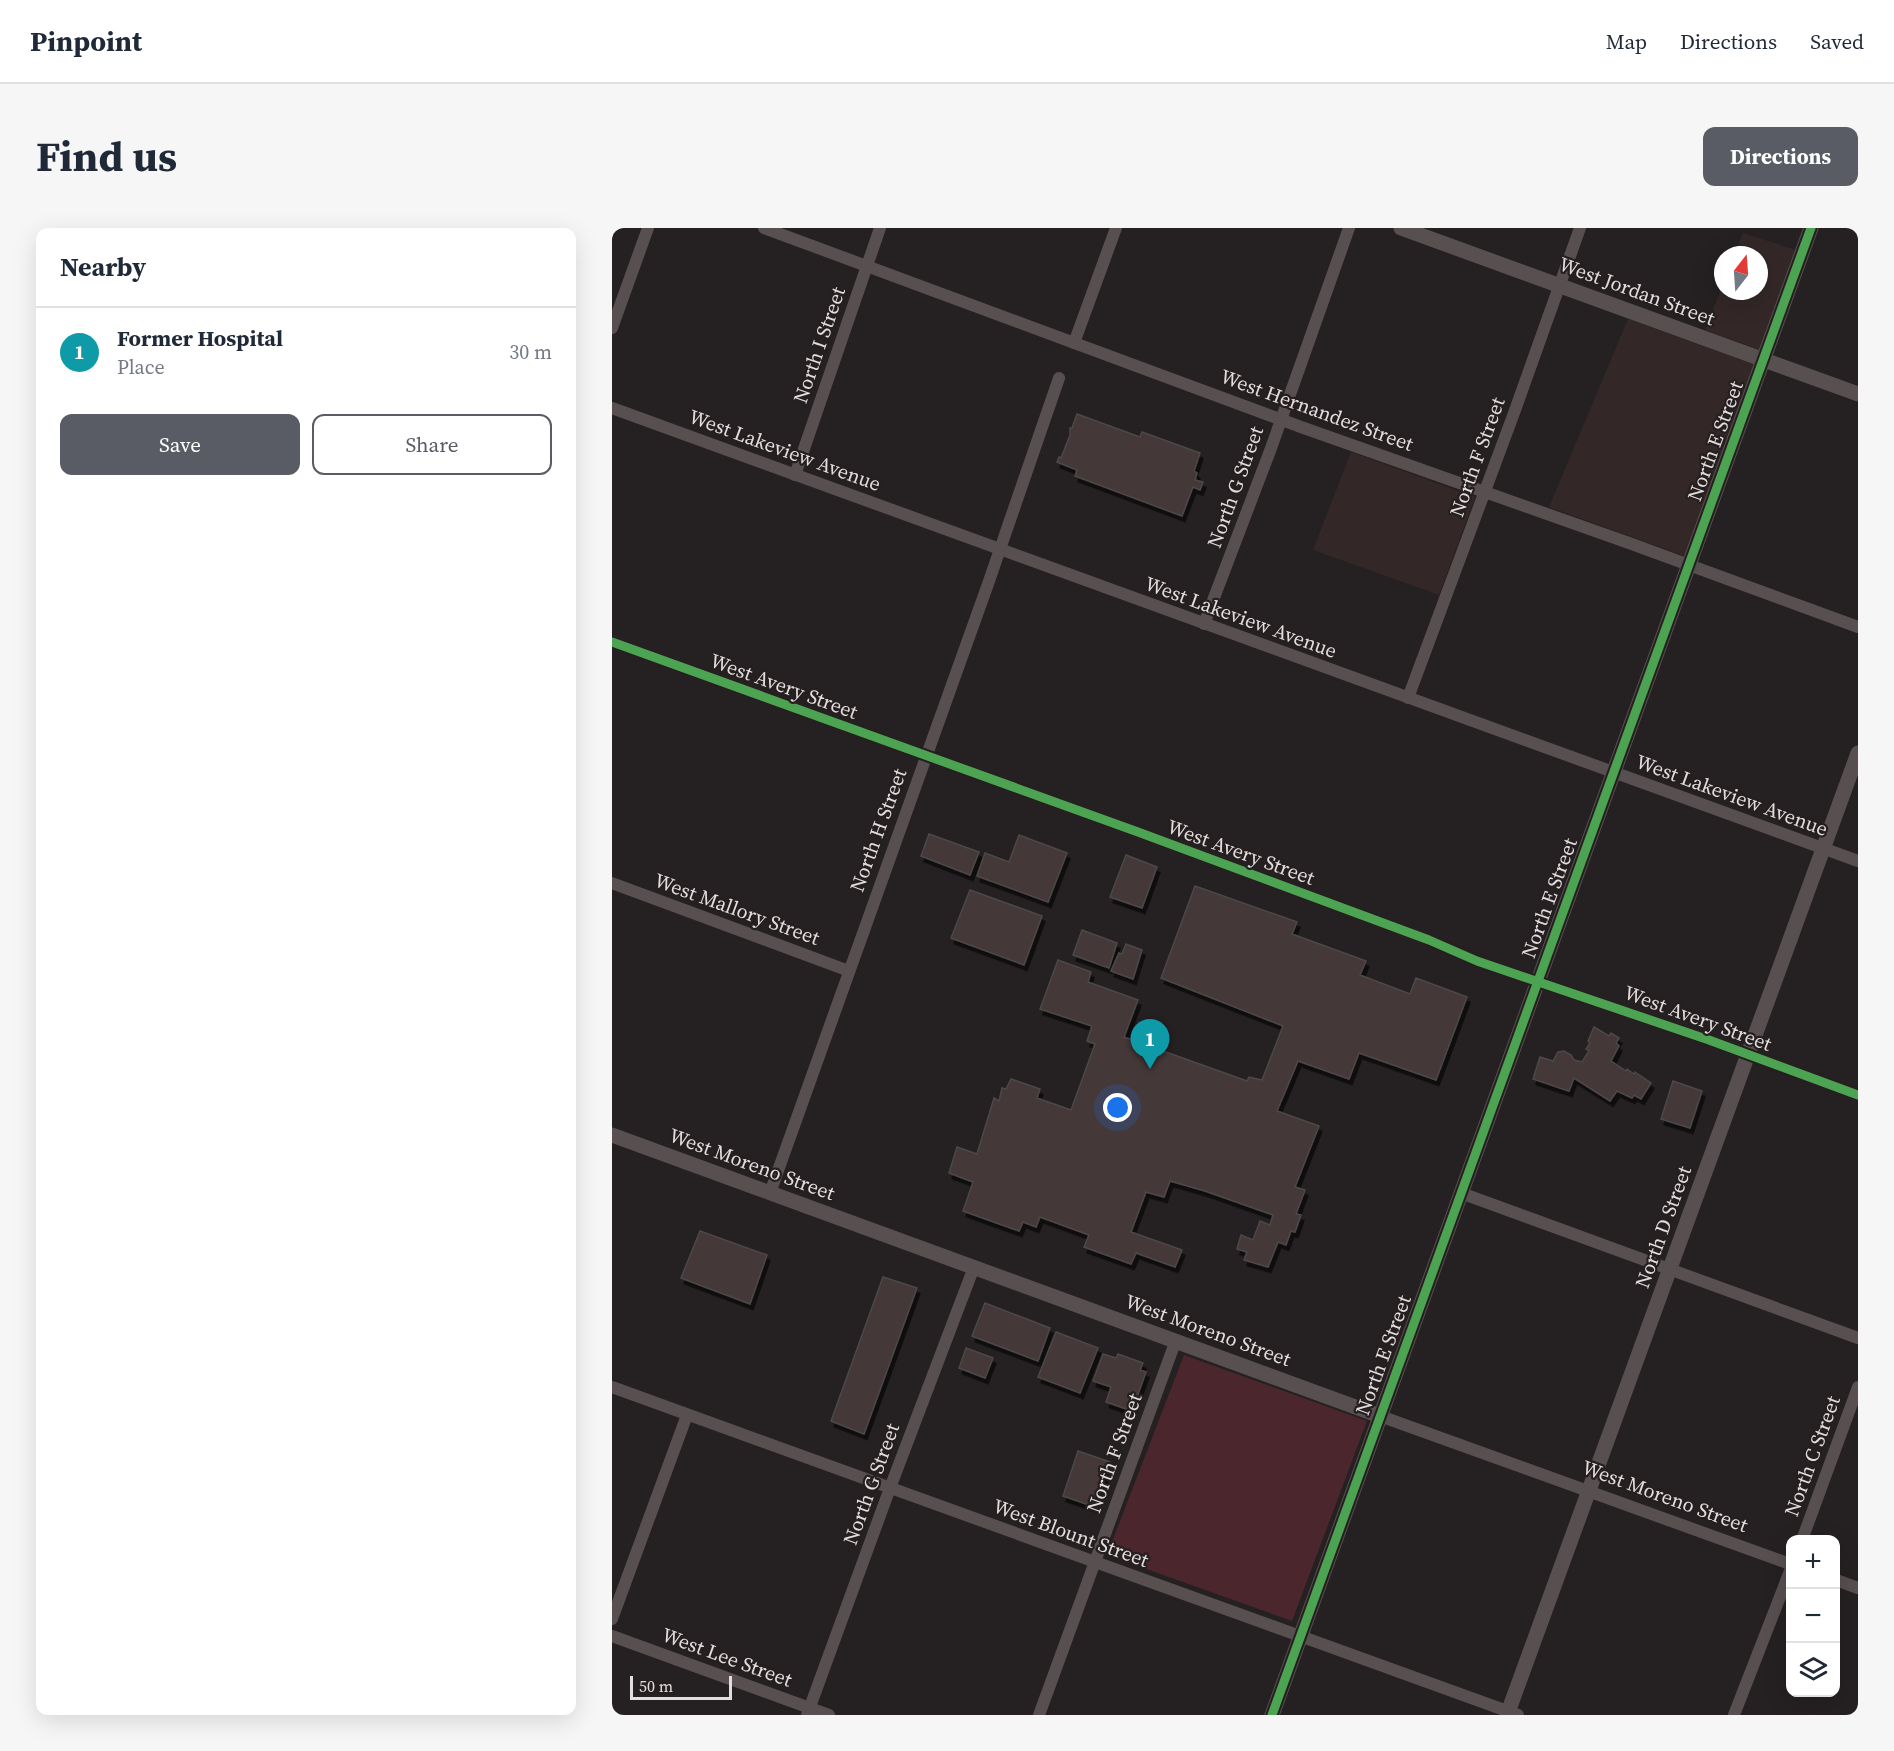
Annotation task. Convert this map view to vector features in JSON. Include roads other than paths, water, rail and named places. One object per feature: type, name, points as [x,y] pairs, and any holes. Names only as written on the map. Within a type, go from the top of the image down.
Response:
[{"type":"street","points":[[612,327],[648,228]]},
{"type":"street","name":"West Hernandez Street","points":[[764,228],[1281,419],[1858,627]]},
{"type":"street","name":"North I Street","points":[[795,475],[880,228]]},
{"type":"street","points":[[1074,343],[1116,228]]},
{"type":"street","name":"North G Street","points":[[1204,624],[1281,419],[1348,228]]},
{"type":"street","name":"West Jordan Street","points":[[1401,228],[1858,394]]},
{"type":"street","name":"North F Street","points":[[1408,698],[1580,228]]},
{"type":"street","name":"North E Street","points":[[1272,1715],[1811,228]]},
{"type":"street","name":"North H Street","points":[[770,1192],[1000,550],[1059,378]]},
{"type":"street","name":"West Lakeview Avenue","points":[[612,408],[1858,861]]},
{"type":"street","name":"West Avery Street","points":[[612,642],[1429,940],[1477,961],[1858,1095]]},
{"type":"street","name":"North D Street","points":[[1511,1714],[1589,1491],[1858,753]]},
{"type":"street","name":"West Mallory Street","points":[[612,883],[849,971]]},
{"type":"street","name":"West Moreno Street","points":[[612,1135],[1786,1562]]},
{"type":"street","points":[[1461,1193],[1858,1338]]},
{"type":"street","name":"North G Street","points":[[809,1712],[890,1488],[974,1267]]},
{"type":"street","name":"North F Street","points":[[1039,1715],[1176,1340]]},
{"type":"street","name":"West Blount Street","points":[[612,1387],[1511,1714]]},
{"type":"street","name":"North C Street","points":[[1803,1535],[1858,1387]]},
{"type":"street","points":[[612,1619],[687,1415]]},
{"type":"street","points":[[1840,1581],[1858,1588]]},
{"type":"street","points":[[1734,1715],[1786,1584]]},
{"type":"street","name":"West Lee Street","points":[[612,1636],[809,1712],[829,1715]]},
{"type":"place","name":"Former Hospital","points":[[1150,1069]]}]
